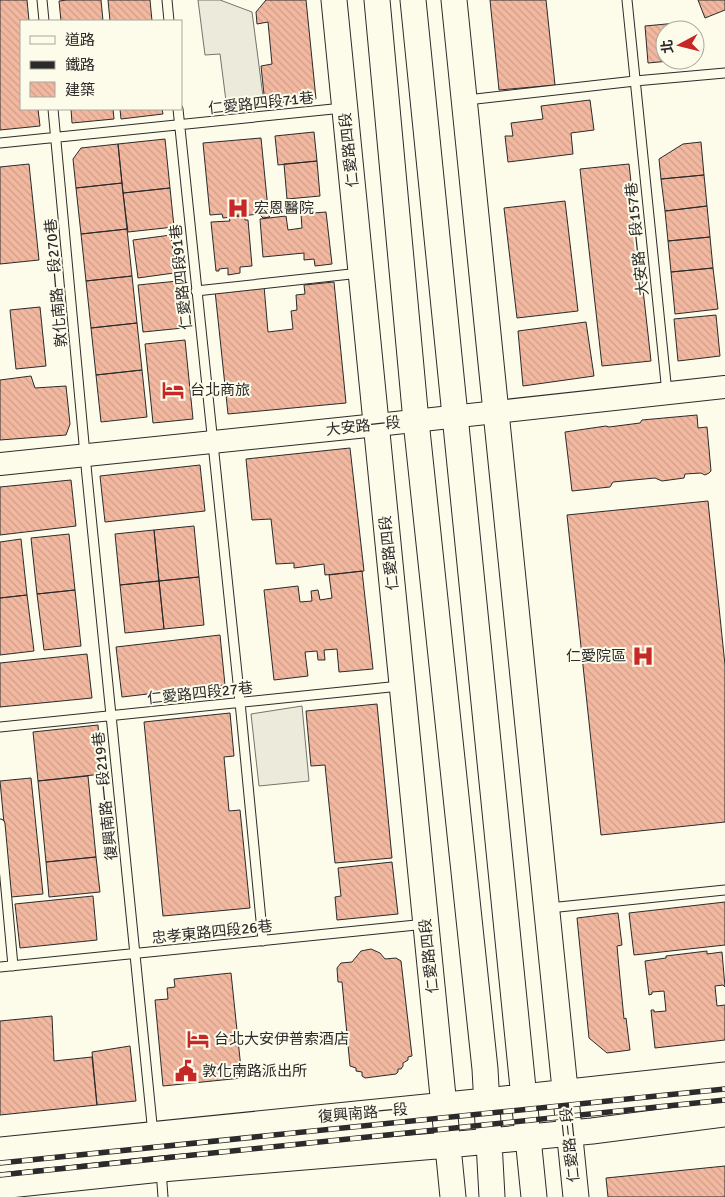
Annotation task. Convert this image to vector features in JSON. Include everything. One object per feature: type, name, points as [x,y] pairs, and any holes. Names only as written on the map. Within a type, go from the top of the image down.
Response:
[{"type":"main road","name":"仁愛路四段","points":[[334,0],[444,1105]]},
{"type":"main road","points":[[377,0],[416,421],[485,1068],[492,1197]]},
{"type":"main road","points":[[413,0],[454,417],[537,1136],[534,1197]]},
{"type":"main road","points":[[454,0],[565,1092]]},
{"type":"main road","name":"復興南路一段","points":[[0,1150],[444,1105],[532,1099],[565,1092],[725,1075]]},
{"type":"main road","name":"仁愛路三段","points":[[565,1092],[576,1197]]},
{"type":"main road","points":[[444,1105],[453,1197]]},
{"type":"main road","points":[[0,1186],[161,1169],[489,1141],[725,1114]]},
{"type":"street","name":"大安路一段","points":[[0,464],[725,387]]},
{"type":"lane","points":[[42,0],[44,20]]},
{"type":"lane","points":[[167,0],[169,20]]},
{"type":"lane","name":"大安路一段157巷","points":[[627,0],[667,394]]},
{"type":"lane","points":[[464,101],[635,81],[725,73]]},
{"type":"lane","name":"仁愛路四段71巷","points":[[0,143],[345,108]]},
{"type":"lane","name":"敦化南路一段270巷","points":[[53,110],[85,455]]},
{"type":"lane","name":"仁愛路四段91巷","points":[[178,110],[263,941]]},
{"type":"lane","points":[[196,291],[361,273]]},
{"type":"lane","name":"復興南路一段219巷","points":[[85,455],[153,1134]]},
{"type":"lane","name":"仁愛路四段27巷","points":[[0,728],[402,686]]},
{"type":"lane","points":[[0,824],[13,966]]},
{"type":"lane","points":[[546,909],[725,890]]},
{"type":"lane","name":"忠孝東路四段26巷","points":[[0,968],[426,924]]},
{"type":"lane","points":[[161,1169],[163,1197]]},
{"type":"shaded area","points":[[198,0],[220,0],[252,12],[264,104],[227,109],[220,54],[205,55]]},
{"type":"shaded area","points":[[302,706],[309,781],[259,786],[251,714]]},
{"type":"building","points":[[0,0],[27,0],[29,20],[20,20],[20,110],[38,110],[40,126],[0,130]]},
{"type":"building","points":[[101,0],[103,20],[61,20],[59,1]]},
{"type":"building","points":[[108,0],[150,0],[152,20],[110,20]]},
{"type":"building","points":[[266,0],[306,0],[316,99],[265,104],[261,66],[272,64],[268,22],[257,24],[256,12]]},
{"type":"building","points":[[490,0],[546,0],[555,85],[499,90]]},
{"type":"building","points":[[698,0],[725,0],[725,10],[705,18]]},
{"type":"building","points":[[655,25],[655,62],[648,63],[645,26]]},
{"type":"building","points":[[590,100],[594,130],[571,133],[573,154],[508,162],[505,136],[513,136],[511,123],[543,119],[541,106]]},
{"type":"building","points":[[71,110],[113,110],[114,119],[72,123]]},
{"type":"building","points":[[120,110],[162,110],[163,114],[121,119]]},
{"type":"building","points":[[314,132],[317,161],[278,165],[275,136]]},
{"type":"building","points":[[261,138],[268,209],[263,210],[270,217],[263,218],[259,214],[223,218],[222,214],[210,215],[203,143]]},
{"type":"building","points":[[165,139],[170,188],[123,193],[118,144]]},
{"type":"building","points":[[701,142],[704,175],[661,179],[659,159],[683,144]]},
{"type":"building","points":[[118,144],[122,183],[76,188],[73,159],[81,148]]},
{"type":"building","points":[[317,161],[320,196],[287,199],[284,164]]},
{"type":"building","points":[[29,164],[39,260],[0,264],[0,167]]},
{"type":"building","points":[[629,164],[651,361],[602,366],[580,169]]},
{"type":"building","points":[[704,175],[707,206],[665,211],[661,179]]},
{"type":"building","points":[[122,183],[127,229],[81,234],[76,188]]},
{"type":"building","points":[[170,188],[174,227],[128,232],[123,193]]},
{"type":"building","points":[[565,201],[578,311],[517,318],[504,208]]},
{"type":"building","points":[[707,206],[710,237],[668,241],[665,211]]},
{"type":"building","points":[[326,212],[332,264],[315,266],[314,259],[304,260],[304,253],[263,257],[260,219],[286,216],[288,230],[302,228],[301,214]]},
{"type":"building","points":[[244,214],[245,220],[248,220],[252,266],[240,267],[240,273],[228,275],[228,268],[216,271],[211,222],[230,221],[229,217]]},
{"type":"building","points":[[127,229],[132,276],[86,281],[81,234]]},
{"type":"building","points":[[171,235],[175,268],[180,267],[181,272],[138,278],[133,240]]},
{"type":"building","points":[[710,237],[713,268],[671,272],[668,241]]},
{"type":"building","points":[[713,268],[718,309],[675,314],[671,272]]},
{"type":"building","points":[[132,276],[137,323],[91,328],[86,281]]},
{"type":"building","points":[[178,281],[183,328],[143,332],[138,285]]},
{"type":"building","points":[[334,282],[346,403],[228,414],[215,291],[264,286],[268,332],[293,329],[291,311],[297,310],[296,295],[305,294],[304,285]]},
{"type":"building","points":[[40,307],[46,366],[16,369],[10,310]]},
{"type":"building","points":[[716,315],[720,356],[678,361],[674,319]]},
{"type":"building","points":[[586,322],[594,376],[523,386],[518,331]]},
{"type":"building","points":[[137,323],[142,370],[96,375],[91,328]]},
{"type":"building","points":[[185,340],[193,419],[153,423],[145,344]]},
{"type":"building","points":[[142,370],[147,417],[101,422],[96,375]]},
{"type":"building","points":[[31,376],[35,388],[66,386],[70,424],[66,435],[0,440],[0,380]]},
{"type":"building","points":[[697,415],[698,428],[707,427],[711,471],[709,473],[705,475],[701,473],[685,474],[684,478],[662,481],[655,478],[613,482],[610,487],[572,491],[565,432],[640,423],[642,420]]},
{"type":"building","points":[[350,448],[364,571],[325,575],[324,564],[294,568],[294,563],[276,564],[271,519],[252,520],[246,459]]},
{"type":"building","points":[[200,465],[205,511],[105,522],[100,476]]},
{"type":"building","points":[[71,480],[76,526],[0,535],[0,487]]},
{"type":"building","points":[[708,501],[725,665],[725,822],[601,835],[567,515]]},
{"type":"building","points":[[194,526],[199,577],[159,581],[154,530]]},
{"type":"building","points":[[154,530],[159,581],[120,585],[115,534]]},
{"type":"building","points":[[69,534],[75,590],[37,594],[31,538]]},
{"type":"building","points":[[21,539],[27,595],[0,598],[0,542]]},
{"type":"building","points":[[362,571],[373,669],[339,672],[337,649],[324,650],[325,660],[318,660],[317,651],[305,652],[308,676],[274,680],[264,590],[298,586],[300,602],[312,601],[311,591],[318,590],[320,600],[332,598],[329,575]]},
{"type":"building","points":[[199,577],[204,625],[164,629],[159,581]]},
{"type":"building","points":[[159,581],[164,629],[125,633],[120,585]]},
{"type":"building","points":[[75,590],[81,646],[44,650],[37,594]]},
{"type":"building","points":[[27,595],[34,651],[0,655],[0,598]]},
{"type":"building","points":[[220,635],[225,685],[122,697],[116,647]]},
{"type":"building","points":[[87,654],[92,698],[0,707],[0,663]]},
{"type":"building","points":[[377,704],[392,858],[335,863],[325,765],[311,766],[306,711]]},
{"type":"building","points":[[230,713],[234,756],[224,757],[229,811],[240,810],[250,908],[163,916],[144,722]]},
{"type":"building","points":[[98,725],[102,774],[38,781],[33,732]]},
{"type":"building","points":[[88,776],[96,857],[46,862],[38,781]]},
{"type":"building","points":[[31,778],[43,894],[11,897],[0,781]]},
{"type":"building","points":[[96,857],[100,892],[49,897],[46,862]]},
{"type":"building","points":[[392,862],[398,914],[337,920],[335,897],[341,896],[338,868]]},
{"type":"building","points":[[93,896],[97,940],[20,948],[15,904]]},
{"type":"building","points":[[725,902],[725,945],[634,955],[629,913]]},
{"type":"building","points":[[618,913],[622,945],[617,946],[624,1019],[626,1018],[630,1050],[607,1053],[589,1038],[577,918]]},
{"type":"building","points":[[371,949],[380,953],[385,959],[396,958],[401,961],[412,1056],[408,1057],[408,1060],[403,1063],[403,1066],[401,1069],[398,1069],[396,1074],[365,1078],[362,1076],[362,1072],[356,1071],[356,1068],[350,1066],[342,982],[338,982],[337,968],[341,963],[352,962],[361,951]]},
{"type":"building","points":[[707,951],[707,954],[722,952],[725,987],[723,985],[715,986],[717,1006],[725,1005],[725,1040],[655,1048],[651,1010],[654,1010],[654,1012],[666,1011],[664,991],[652,992],[649,995],[645,961],[666,958],[666,956]]},
{"type":"building","name":"台北大安伊普索酒店","points":[[231,973],[242,1078],[163,1086],[155,1000],[168,999],[167,988],[175,987],[174,979]]},
{"type":"building","points":[[52,1016],[54,1061],[92,1057],[97,1105],[0,1115],[0,1021]]},
{"type":"building","points":[[130,1046],[136,1101],[97,1105],[92,1052]]},
{"type":"building","points":[[725,1166],[725,1197],[608,1197],[606,1178]]},
{"type":"railway","points":[[0,1163],[725,1089]]},
{"type":"railway","points":[[0,1175],[725,1100]]},
{"type":"place","name":"宏恩醫院","points":[[238,208]]},
{"type":"place","name":"台北商旅","points":[[173,390]]},
{"type":"place","name":"仁愛院區","points":[[643,656]]},
{"type":"place","name":"台北大安伊普索酒店","points":[[198,1039]]},
{"type":"place","name":"敦化南路派出所","points":[[186,1071]]}]
